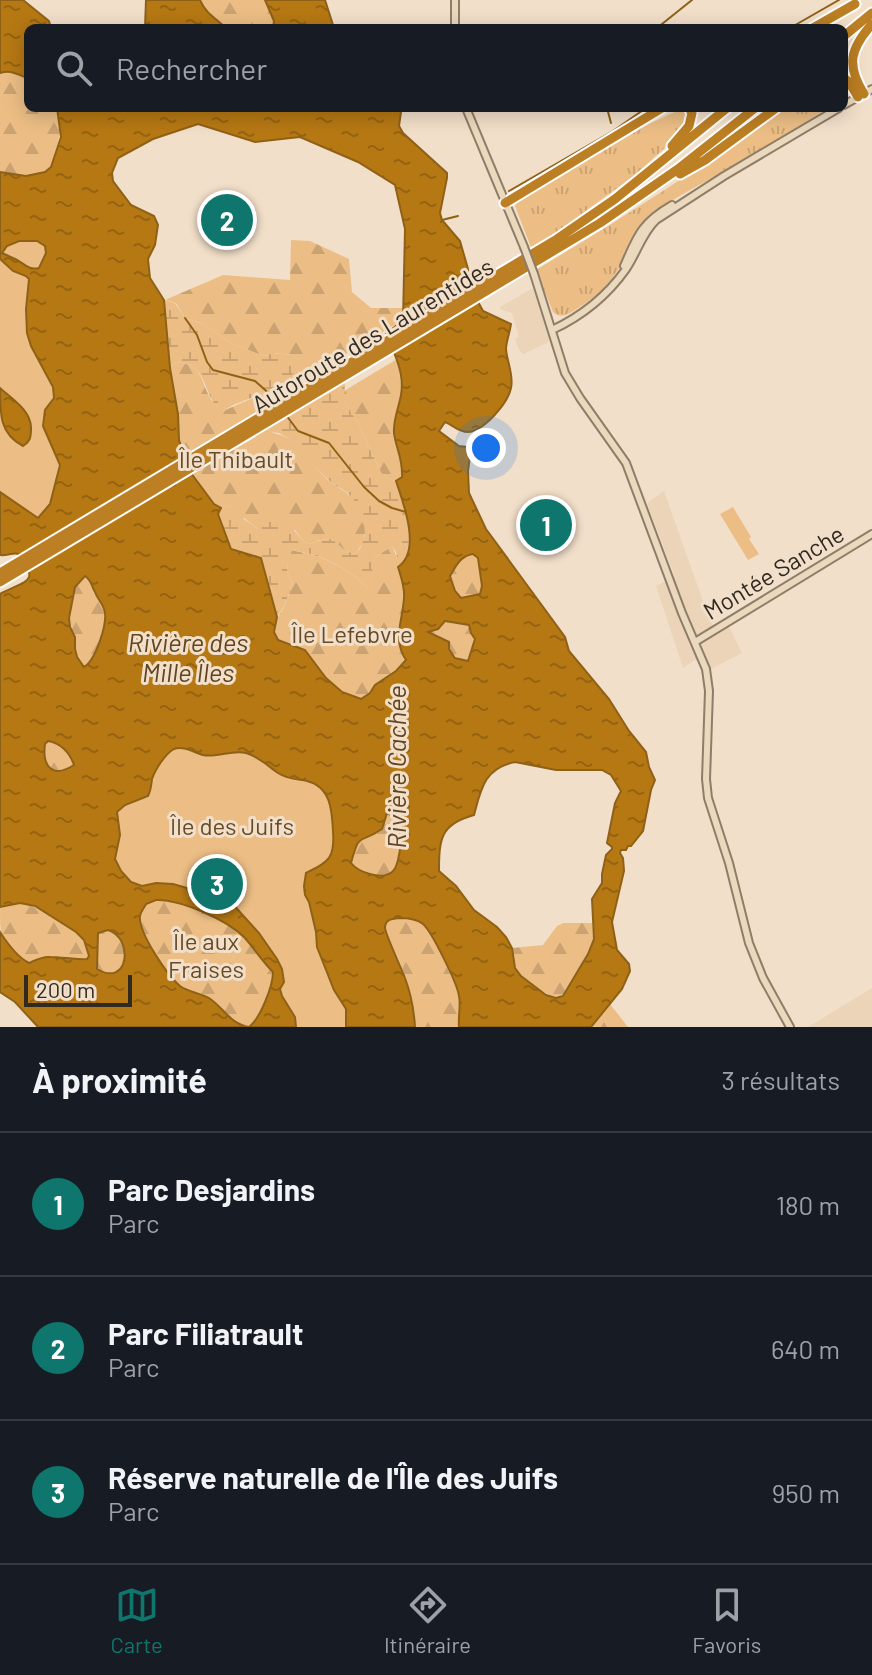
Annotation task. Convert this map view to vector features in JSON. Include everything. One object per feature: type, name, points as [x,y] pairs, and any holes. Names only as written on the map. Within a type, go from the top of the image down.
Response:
[{"type":"highway","points":[[820,24],[858,2]]},
{"type":"highway","points":[[831,24],[858,2]]},
{"type":"highway","points":[[848,33],[872,13]]},
{"type":"highway","points":[[864,93],[854,76],[852,62],[857,45],[872,24]]},
{"type":"highway","points":[[505,203],[656,112]]},
{"type":"highway","points":[[610,140],[663,112]]},
{"type":"highway","points":[[657,164],[689,126],[690,112]]},
{"type":"highway","name":"Autoroute des Laurentides","points":[[489,285],[587,220],[722,112]]},
{"type":"highway","name":"Autoroute des Laurentides","points":[[0,582],[20,566],[489,285],[600,223],[649,190],[750,112]]},
{"type":"highway","points":[[649,190],[698,164],[770,112]]},
{"type":"highway","name":"Autoroute des Laurentides","points":[[0,573],[20,566]]},
{"type":"main road","points":[[455,0],[455,24]]},
{"type":"main road","points":[[468,112],[524,247],[561,361],[571,383],[626,463],[706,669],[709,687],[707,797],[730,867],[752,952],[766,985],[790,1027]]},
{"type":"main road","points":[[552,330],[598,302],[626,269],[651,224],[724,176],[833,112]]},
{"type":"main road","name":"Montée Sanche","points":[[695,642],[872,534]]},
{"type":"main road","points":[[690,633],[704,637],[699,652]]},
{"type":"shaded area","points":[[533,288],[549,339],[547,343],[523,354],[515,339],[519,337],[512,313],[500,307]]},
{"type":"shaded area","points":[[664,491],[704,604],[702,607],[717,632],[729,627],[742,653],[711,669],[707,661],[695,660],[683,668],[656,586],[675,577],[647,503]]},
{"type":"shaded area","points":[[872,988],[872,1027],[808,1027]]},
{"type":"green space","points":[[200,0],[265,0],[274,24],[222,24]]},
{"type":"green space","points":[[13,71],[24,76],[24,112],[58,112],[60,130],[57,145],[50,167],[44,173],[26,176],[0,172],[0,73]]},
{"type":"green space","points":[[675,112],[687,112],[687,123],[635,175],[532,250],[515,206],[518,201]]},
{"type":"green space","points":[[776,112],[822,112],[659,209],[641,225],[617,271],[602,290],[566,315],[553,312],[536,270],[630,212]]},
{"type":"green space","points":[[224,203],[229,213],[245,218],[245,238],[222,230],[204,212]]},
{"type":"green space","points":[[21,228],[55,245],[75,454],[37,547],[0,506],[0,232]]},
{"type":"green space","points":[[291,240],[310,241],[349,259],[352,292],[371,308],[403,308],[403,320],[282,392],[278,386],[300,362],[292,355],[272,353],[265,356],[231,343],[203,324],[185,318],[176,303],[165,300],[223,275],[290,280]]},
{"type":"green space","points":[[164,300],[175,303],[185,318],[203,324],[231,343],[265,356],[272,353],[292,355],[300,362],[299,369],[278,386],[284,395],[333,366],[345,385],[344,401],[381,473],[396,481],[408,522],[409,543],[403,564],[398,567],[392,546],[374,558],[372,572],[380,582],[377,587],[368,588],[342,567],[324,559],[292,550],[287,570],[292,582],[277,617],[261,559],[231,549],[218,514],[221,508],[229,506],[241,511],[244,519],[258,529],[269,522],[287,522],[304,542],[310,544],[332,539],[354,554],[360,549],[365,535],[363,510],[348,493],[309,462],[288,438],[271,432],[254,413],[272,402],[266,392],[223,411],[211,398],[195,369],[176,362],[170,368]]},
{"type":"green space","points":[[397,359],[402,391],[394,432],[402,477],[396,481],[381,473],[344,401],[344,391]]},
{"type":"green space","name":"Île Thibault","points":[[176,362],[197,371],[213,402],[223,411],[266,392],[273,402],[255,413],[262,423],[272,432],[289,439],[328,480],[362,508],[365,532],[354,554],[332,539],[310,544],[304,542],[295,530],[258,529],[229,506],[221,508],[214,504],[188,469],[179,440],[170,368]]},
{"type":"green space","points":[[548,505],[565,528],[537,544],[528,518]]},
{"type":"green space","points":[[733,507],[759,554],[748,560],[720,514]]},
{"type":"green space","name":"Île Lefebvre","points":[[392,546],[403,586],[399,645],[406,660],[361,699],[342,692],[326,678],[305,650],[278,640],[275,625],[292,582],[287,570],[291,550],[342,567],[368,588],[374,558]]},
{"type":"green space","points":[[473,554],[478,558],[482,586],[480,594],[461,598],[450,576],[462,559]]},
{"type":"green space","points":[[85,576],[91,580],[105,610],[105,621],[95,654],[89,665],[83,667],[77,657],[69,618],[75,587]]},
{"type":"green space","points":[[445,621],[469,624],[475,638],[468,661],[454,655],[448,642],[427,631],[438,629]]},
{"type":"green space","points":[[48,741],[65,749],[74,765],[59,770],[48,766],[44,755]]},
{"type":"green space","name":"Île des Juifs","points":[[164,741],[246,742],[333,781],[351,1027],[293,1027],[274,994],[277,967],[239,924],[207,907],[140,895],[106,863],[110,803]]},
{"type":"green space","points":[[387,813],[395,817],[398,823],[397,828],[391,831],[400,846],[395,869],[382,875],[359,870],[351,863],[357,843]]},
{"type":"green space","name":"Île aux Fraises","points":[[156,900],[190,907],[236,930],[273,972],[265,1002],[249,1027],[232,1019],[209,998],[180,986],[168,973],[148,942],[141,923],[140,916],[145,904]]},
{"type":"green space","points":[[21,903],[53,916],[77,932],[85,944],[87,959],[47,957],[29,963],[17,954],[1,934],[0,907]]},
{"type":"green space","points":[[401,918],[423,924],[442,955],[460,998],[459,1027],[415,1027],[405,976],[385,931],[388,921]]},
{"type":"green space","points":[[563,923],[592,923],[593,940],[574,980],[565,993],[556,997],[535,987],[517,971],[512,948],[543,945],[557,926]]},
{"type":"green space","points":[[108,930],[122,942],[124,960],[116,972],[108,973],[97,969],[98,933]]},
{"type":"green space","points":[[610,1004],[628,1027],[591,1027]]},
{"type":"water","points":[[0,0],[23,0],[50,24],[24,24],[24,77],[11,72],[0,73]]},
{"type":"water","points":[[146,0],[200,0],[222,24],[145,24]]},
{"type":"water","points":[[265,0],[325,0],[333,24],[274,24]]},
{"type":"water","name":"Rivière des Mille Îles","points":[[58,112],[401,112],[399,126],[403,133],[447,173],[440,213],[442,220],[460,241],[469,285],[483,311],[511,324],[506,349],[512,383],[500,408],[481,427],[464,432],[445,422],[439,431],[459,446],[467,447],[470,456],[469,493],[486,529],[565,637],[569,651],[609,699],[646,752],[655,780],[643,831],[631,846],[620,853],[624,871],[612,922],[617,950],[629,964],[630,971],[622,989],[591,1027],[459,1027],[459,996],[438,947],[423,924],[399,918],[388,921],[385,930],[409,990],[415,1027],[346,1027],[346,1009],[334,990],[317,947],[304,886],[306,873],[325,862],[333,848],[332,816],[326,794],[315,784],[281,775],[246,753],[209,756],[181,748],[171,751],[161,762],[148,796],[125,805],[117,812],[120,835],[115,859],[131,882],[142,886],[173,884],[229,900],[259,933],[277,959],[284,982],[280,989],[295,1017],[296,1027],[249,1027],[38,1027],[15,1002],[0,992],[0,932],[16,953],[29,963],[45,957],[87,959],[89,956],[84,940],[76,932],[35,906],[20,903],[0,907],[0,594],[27,580],[29,571],[19,554],[0,555],[0,492],[38,518],[50,504],[60,465],[43,426],[45,410],[54,398],[53,387],[27,333],[29,279],[13,271],[0,259],[0,172],[26,176],[45,172],[51,167],[61,137]],"holes":[[[198,124],[255,142],[300,137],[358,162],[395,185],[405,229],[403,320],[386,334],[401,379],[394,433],[402,470],[402,477],[396,481],[410,538],[405,560],[398,567],[404,594],[399,637],[406,660],[361,699],[342,692],[326,678],[305,650],[278,640],[274,632],[277,617],[261,558],[231,549],[218,514],[221,508],[214,504],[188,469],[179,440],[164,300],[150,278],[148,259],[155,245],[158,225],[154,216],[131,205],[113,181],[112,173],[118,158],[153,139]],[[19,241],[37,241],[45,246],[46,253],[39,268],[35,269],[2,253],[7,246]],[[473,554],[478,558],[482,586],[480,594],[461,598],[450,576],[459,562]],[[85,576],[105,615],[96,649],[84,667],[77,657],[69,618],[75,587]],[[445,621],[469,625],[475,639],[468,661],[455,658],[449,649],[449,642],[428,632],[438,629]],[[48,741],[61,746],[74,765],[60,771],[50,768],[45,759],[45,744]],[[515,762],[556,770],[602,770],[611,775],[621,791],[615,803],[607,843],[612,849],[606,855],[602,883],[592,899],[594,939],[563,996],[556,998],[546,995],[521,976],[515,968],[512,948],[506,937],[474,910],[456,886],[439,871],[444,834],[455,823],[474,815],[486,781],[505,765]],[[387,813],[395,817],[397,828],[391,830],[400,850],[396,868],[382,875],[359,870],[351,863],[356,846],[382,829]],[[156,900],[166,901],[215,918],[244,937],[273,972],[257,1017],[249,1027],[242,1025],[209,998],[180,986],[168,973],[148,942],[141,923],[140,914],[146,904]],[[108,930],[122,942],[124,960],[116,972],[97,969],[98,933]]]},
{"type":"water","points":[[0,388],[28,417],[31,435],[23,446],[10,436],[3,423]]},
{"type":"waterway","name":"Rivière Cachée","points":[[662,24],[692,0]]},
{"type":"waterway","points":[[797,24],[839,0]]},
{"type":"waterway","name":"Rivière Cachée","points":[[608,112],[611,123]]},
{"type":"waterway","name":"Rivière Cachée","points":[[509,191],[640,112]]},
{"type":"waterway","name":"Rivière Cachée","points":[[441,222],[458,216]]},
{"type":"waterway","points":[[185,318],[197,335],[213,370],[255,381],[277,403]]},
{"type":"waterway","points":[[286,415],[298,431],[329,443],[379,501],[406,512]]},
{"type":"place","name":"Parc Filiatrault","points":[[227,220]]},
{"type":"place","name":"Parc Desjardins","points":[[546,525]]},
{"type":"place","name":"Réserve naturelle de l'Île des Juifs","points":[[217,884]]}]
